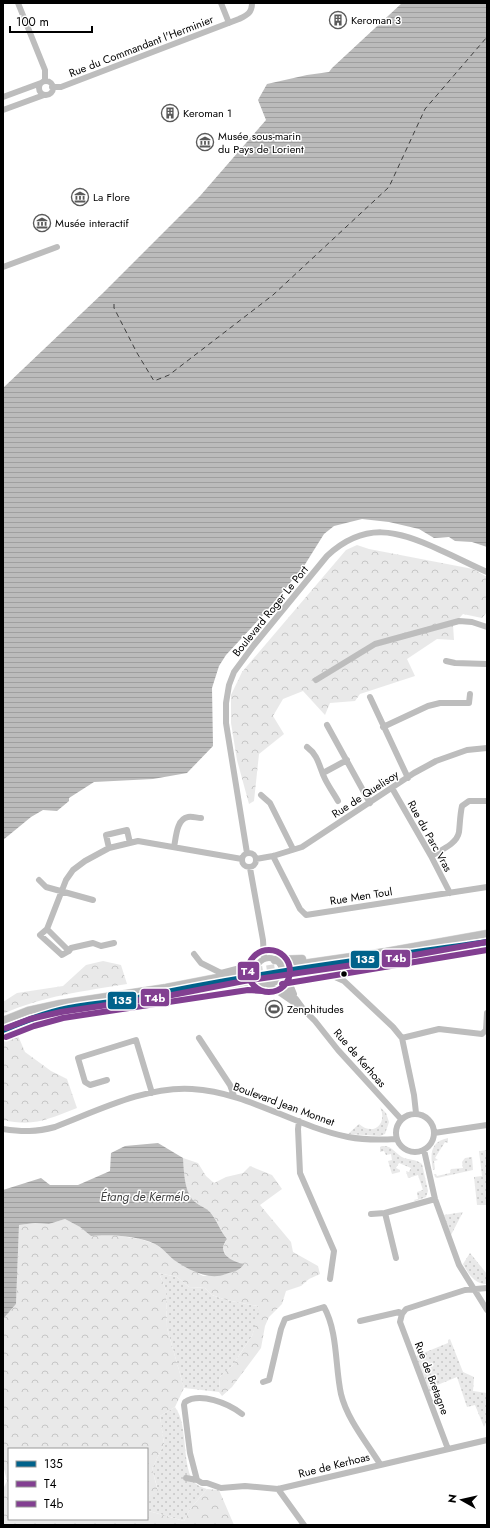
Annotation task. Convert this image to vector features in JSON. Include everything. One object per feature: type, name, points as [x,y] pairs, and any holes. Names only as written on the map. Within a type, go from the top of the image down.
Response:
[{"type":"main road","points":[[319,970],[440,946],[487,934]]},
{"type":"main road","points":[[275,960],[295,960],[487,942]]},
{"type":"main road","points":[[290,970],[440,946]]},
{"type":"main road","points":[[3,1030],[31,1018],[61,1010],[135,995],[221,973]]},
{"type":"main road","points":[[3,1021],[28,1011],[54,1005],[167,991],[244,975]]},
{"type":"main road","points":[[135,995],[248,982],[265,983]]},
{"type":"street","points":[[18,3],[45,70],[43,82],[39,87],[44,95]]},
{"type":"street","points":[[221,3],[229,23]]},
{"type":"street","name":"Rue du Commandant l'Herminier","points":[[52,87],[61,87],[229,23],[247,15],[252,9],[252,3]]},
{"type":"street","points":[[3,97],[43,82],[50,82],[53,90],[48,95],[44,95],[3,110]]},
{"type":"street","points":[[3,267],[57,247]]},
{"type":"street","name":"Boulevard Roger Le Port","points":[[247,853],[226,723],[226,702],[229,685],[234,672],[254,645],[327,556],[349,539],[375,532],[389,532],[418,540],[487,572]]},
{"type":"street","points":[[316,680],[376,644],[459,621],[472,622],[487,627]]},
{"type":"street","points":[[446,661],[454,663],[487,664]]},
{"type":"street","points":[[383,727],[428,706],[440,703],[470,704],[470,694]]},
{"type":"street","points":[[370,697],[408,778]]},
{"type":"street","points":[[327,724],[370,802]]},
{"type":"street","points":[[307,747],[312,751],[322,768],[324,778],[338,801]]},
{"type":"street","name":"Rue de Quelisoy","points":[[256,859],[273,856],[302,847],[436,761],[467,750],[487,748]]},
{"type":"street","points":[[323,773],[347,760]]},
{"type":"street","name":"Rue du Parc Vras","points":[[392,788],[431,856],[450,893]]},
{"type":"street","points":[[261,795],[270,803],[293,849]]},
{"type":"street","points":[[431,856],[448,846],[456,839],[459,832],[462,806],[469,801],[487,801]]},
{"type":"street","points":[[174,847],[179,825],[183,819],[187,817],[201,818]]},
{"type":"street","points":[[109,848],[106,835],[127,830],[130,843]]},
{"type":"street","points":[[114,943],[101,946],[93,943],[72,948],[62,955],[40,935],[47,929],[66,880],[77,866],[109,848],[138,841],[242,859]]},
{"type":"street","points":[[247,853],[253,854],[256,859],[255,864],[250,868],[243,865],[242,859],[247,853]]},
{"type":"street","name":"Rue Men Toul","points":[[273,856],[300,909],[306,915],[487,887]]},
{"type":"street","points":[[250,868],[263,940],[261,961],[256,969],[256,974],[259,980],[265,983],[273,984],[290,970],[319,970],[344,981],[393,1027],[402,1038],[414,1094],[416,1113]]},
{"type":"street","points":[[39,880],[46,887],[93,900]]},
{"type":"street","points":[[47,929],[69,951]]},
{"type":"street","points":[[194,954],[201,963],[221,973],[270,958],[275,960],[281,966],[282,971],[280,977]]},
{"type":"street","points":[[290,970],[290,988],[296,999]]},
{"type":"street","name":"Rue de Kerhoas","points":[[280,977],[285,989],[296,999],[304,1010],[401,1119]]},
{"type":"street","name":"Rue de Kerhoas","points":[[265,983],[304,1010]]},
{"type":"street","points":[[402,1038],[439,1029],[484,1034],[486,1030],[487,1013]]},
{"type":"street","points":[[199,1038],[230,1085],[234,1096]]},
{"type":"street","points":[[107,1080],[90,1085],[85,1082],[78,1058],[136,1040],[152,1093]]},
{"type":"street","name":"Boulevard Jean Monnet","points":[[3,1129],[32,1132],[55,1127],[131,1098],[152,1093],[191,1089],[212,1091],[234,1096],[299,1121],[349,1137],[396,1139]]},
{"type":"street","points":[[416,1113],[422,1114],[430,1121],[434,1133],[432,1142],[424,1150],[411,1152],[399,1145],[396,1139],[396,1128],[401,1119],[416,1113]]},
{"type":"street","points":[[299,1121],[300,1173],[334,1250],[330,1279]]},
{"type":"street","points":[[434,1133],[487,1126]]},
{"type":"street","points":[[424,1150],[435,1199],[459,1265],[487,1310]]},
{"type":"street","points":[[372,1214],[385,1213],[435,1199]]},
{"type":"street","points":[[385,1213],[396,1258]]},
{"type":"street","points":[[360,1321],[398,1312],[402,1314],[406,1309],[473,1288],[487,1288]]},
{"type":"street","points":[[263,1382],[269,1380],[281,1329],[285,1319],[324,1307],[328,1315],[332,1331],[341,1395],[347,1410],[380,1464]]},
{"type":"street","name":"Rue de Bretagne","points":[[402,1314],[400,1322],[448,1449]]},
{"type":"street","points":[[197,1480],[190,1453],[184,1402],[191,1398],[207,1399],[229,1406],[242,1414]]},
{"type":"street","name":"Rue de Kerhoas","points":[[186,1478],[221,1488],[245,1486],[278,1489],[487,1440]]},
{"type":"street","points":[[278,1489],[304,1525]]},
{"type":"green space","points":[[357,545],[369,549],[473,569],[487,577],[487,612],[482,618],[463,614],[453,625],[454,640],[437,639],[407,659],[415,676],[360,694],[355,701],[330,703],[325,715],[303,691],[283,699],[273,716],[284,734],[259,754],[254,801],[249,804],[237,760],[231,723],[231,695],[242,672],[346,550]]},
{"type":"green space","points":[[103,961],[121,965],[127,984],[48,998],[3,1014],[3,1002],[17,993],[63,986],[86,965]]},
{"type":"green space","points":[[16,1031],[25,1052],[51,1071],[67,1079],[77,1108],[41,1121],[24,1123],[3,1120],[3,1037]]},
{"type":"green space","points":[[380,1107],[386,1113],[389,1122],[385,1134],[380,1136],[348,1134],[359,1124],[370,1129],[374,1129],[378,1126],[381,1123],[382,1118]]},
{"type":"green space","points":[[448,1138],[448,1143],[445,1142],[435,1158],[438,1160],[434,1161],[435,1169],[433,1170],[433,1150],[438,1142]]},
{"type":"green space","points":[[380,1147],[391,1148],[404,1158],[415,1160],[422,1164],[428,1191],[426,1197],[415,1201],[414,1200],[418,1199],[417,1192],[423,1190],[418,1175],[408,1178],[406,1171],[409,1172],[411,1168],[399,1163],[396,1168],[400,1170],[400,1172],[392,1174],[388,1161],[392,1160],[391,1154],[386,1155],[384,1151],[380,1152]]},
{"type":"green space","points":[[487,1150],[487,1205],[477,1205],[474,1177],[482,1176],[479,1151]]},
{"type":"green space","points":[[472,1157],[473,1170],[437,1178],[435,1177],[434,1174],[437,1176],[450,1173],[451,1169],[463,1168],[462,1162],[465,1158]]},
{"type":"green space","points":[[183,1158],[198,1163],[206,1176],[214,1183],[226,1177],[243,1173],[250,1166],[272,1175],[282,1189],[260,1205],[291,1242],[293,1252],[318,1266],[320,1274],[309,1279],[301,1286],[286,1291],[282,1304],[269,1317],[265,1326],[261,1348],[232,1387],[222,1396],[219,1392],[220,1377],[232,1366],[252,1336],[259,1313],[258,1306],[226,1300],[212,1295],[205,1288],[189,1287],[177,1277],[159,1273],[166,1290],[167,1328],[184,1388],[175,1407],[160,1416],[164,1444],[152,1469],[158,1491],[148,1496],[148,1448],[8,1448],[8,1520],[148,1520],[148,1510],[184,1521],[190,1509],[207,1489],[219,1490],[234,1525],[3,1525],[3,1489],[7,1481],[3,1465],[3,1319],[16,1304],[19,1225],[35,1223],[49,1224],[65,1219],[80,1227],[91,1236],[107,1234],[140,1239],[155,1244],[167,1252],[173,1259],[203,1276],[224,1275],[234,1263],[224,1252],[224,1246],[227,1239],[210,1212],[191,1198],[185,1181]]},
{"type":"green space","points":[[463,1212],[451,1235],[444,1215]]},
{"type":"green space","points":[[470,1253],[487,1274],[487,1284],[479,1283],[475,1280],[463,1264]]},
{"type":"green space","points":[[159,1273],[177,1277],[189,1287],[205,1288],[212,1295],[226,1300],[258,1306],[260,1313],[252,1336],[232,1366],[220,1377],[219,1392],[184,1388],[167,1328],[166,1290]]},
{"type":"green space","points":[[450,1339],[463,1372],[474,1377],[473,1391],[487,1393],[487,1421],[484,1427],[475,1405],[467,1407],[457,1377],[430,1388],[431,1391],[429,1392],[416,1356],[448,1343],[448,1340]]},
{"type":"green space","points":[[175,1407],[182,1424],[186,1458],[191,1476],[196,1484],[207,1489],[190,1509],[184,1521],[148,1510],[148,1496],[158,1490],[152,1469],[164,1444],[160,1416]]},
{"type":"water","points":[[402,3],[487,3],[487,547],[472,542],[455,541],[449,537],[434,538],[419,529],[389,522],[362,519],[334,526],[324,534],[304,566],[265,613],[226,655],[219,666],[212,688],[213,746],[187,773],[153,779],[94,782],[69,798],[69,801],[57,811],[43,810],[31,817],[3,840],[3,388],[103,293],[200,196],[266,120],[258,100],[267,84],[307,75],[329,72]]},
{"type":"water","name":"Étang de Kermélo","points":[[158,1143],[183,1158],[185,1181],[191,1198],[212,1215],[227,1239],[224,1244],[224,1253],[230,1259],[244,1264],[242,1267],[236,1271],[220,1276],[206,1275],[193,1271],[174,1260],[158,1246],[148,1241],[132,1237],[107,1235],[91,1236],[80,1227],[65,1219],[49,1224],[35,1223],[19,1225],[16,1304],[3,1319],[3,1190],[41,1178],[50,1185],[78,1185],[110,1171],[111,1153],[125,1146]]},
{"type":"ferry route","points":[[114,304],[114,308],[137,353],[154,381],[169,375],[273,295],[389,187],[425,109],[487,37]]},
{"type":"tunnel","points":[[243,973],[289,966]]},
{"type":"transit line","name":"135","points":[[3,1030],[38,1016],[69,1008],[128,1000],[268,974],[487,942]]},
{"type":"transit line","name":"T4b","points":[[6,1028],[30,1019],[61,1012],[167,996],[244,981],[387,960],[487,942]]},
{"type":"transit line","name":"T4","points":[[265,950],[273,950],[284,956],[290,967],[290,971],[290,975],[284,986],[273,992],[265,992],[254,986],[248,975],[248,967],[254,956],[265,950]]},
{"type":"transit line","name":"T4","points":[[282,984],[487,950]]},
{"type":"transit line","name":"T4","points":[[6,1037],[34,1026],[63,1018],[248,990],[262,991]]},
{"type":"place","name":"Keroman 3","points":[[338,20]]},
{"type":"place","name":"Keroman 1","points":[[170,113]]},
{"type":"place","name":"Musée sous-marin du Pays de Lorient","points":[[205,142]]},
{"type":"place","name":"La Flore","points":[[80,197]]},
{"type":"place","name":"Musée interactif","points":[[42,223]]},
{"type":"place","name":"Zenphitudes","points":[[274,1009]]}]
